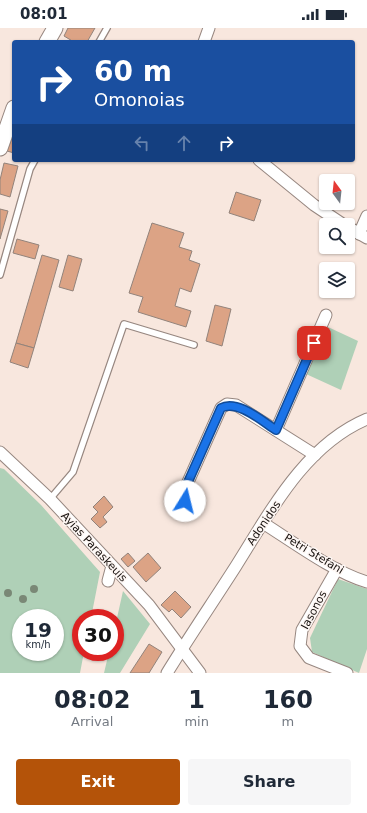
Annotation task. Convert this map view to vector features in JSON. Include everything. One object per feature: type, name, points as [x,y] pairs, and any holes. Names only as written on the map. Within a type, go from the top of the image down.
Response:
[{"type":"main road","points":[[49,40],[55,28]]},
{"type":"main road","points":[[0,148],[12,114]]},
{"type":"street","points":[[205,40],[209,28]]},
{"type":"street","points":[[261,162],[314,205],[334,218]]},
{"type":"street","points":[[363,236],[367,216]]},
{"type":"street","points":[[276,430],[326,315]]},
{"type":"street","points":[[194,512],[185,501],[184,491],[221,408],[227,404],[236,405],[315,455]]},
{"type":"street","name":"Adonidos","points":[[167,673],[263,523],[296,476],[315,455],[337,437],[366,417]]},
{"type":"street","name":"Ayias Paraskeuis","points":[[0,452],[50,499],[148,605],[200,673]]},
{"type":"street","name":"Petri Stefani","points":[[263,523],[337,569],[357,580],[367,582]]},
{"type":"street","points":[[108,581],[112,566]]},
{"type":"street","name":"Iasonos","points":[[337,569],[302,630],[300,646],[309,658],[346,673]]},
{"type":"lane","points":[[100,40],[107,28]]},
{"type":"lane","points":[[0,275],[30,169],[34,162]]},
{"type":"lane","points":[[50,499],[72,472],[124,324],[194,345]]},
{"type":"green space","points":[[328,327],[358,341],[341,390],[306,374]]},
{"type":"green space","points":[[0,468],[4,469],[41,505],[100,572],[93,609],[72,609],[72,661],[82,661],[80,673],[0,673]]},
{"type":"green space","points":[[338,579],[367,589],[367,649],[359,673],[312,652],[310,638]]},
{"type":"green space","points":[[123,591],[150,624],[120,673],[104,673],[107,661],[124,661],[124,609],[119,609]]},
{"type":"building","points":[[68,28],[95,28],[88,40],[71,40],[64,36]]},
{"type":"building","points":[[12,138],[12,152],[7,151]]},
{"type":"building","points":[[4,163],[18,166],[10,197],[0,194],[0,180]]},
{"type":"building","points":[[236,192],[261,200],[254,221],[229,213]]},
{"type":"building","points":[[0,209],[8,211],[0,239]]},
{"type":"building","points":[[152,223],[184,233],[179,247],[192,251],[189,260],[200,264],[191,292],[180,288],[175,306],[191,311],[186,327],[138,312],[143,297],[129,293]]},
{"type":"building","points":[[17,239],[39,245],[35,259],[13,253]]},
{"type":"building","points":[[42,255],[59,260],[34,348],[16,343]]},
{"type":"building","points":[[68,255],[82,259],[73,291],[59,287]]},
{"type":"building","points":[[215,305],[231,309],[222,346],[206,341]]},
{"type":"building","points":[[16,343],[34,348],[28,368],[10,362]]},
{"type":"building","points":[[104,496],[113,507],[103,517],[107,522],[100,528],[91,519],[98,512],[93,507]]},
{"type":"building","points":[[128,553],[135,561],[128,567],[121,559]]},
{"type":"building","points":[[148,553],[161,568],[146,582],[133,567]]},
{"type":"building","points":[[175,591],[191,607],[181,618],[172,609],[169,612],[161,605]]},
{"type":"building","points":[[149,644],[162,652],[149,673],[130,673]]},
{"type":"route","points":[[185,501],[184,491],[221,408],[227,404],[236,405],[276,430],[314,343]]}]
